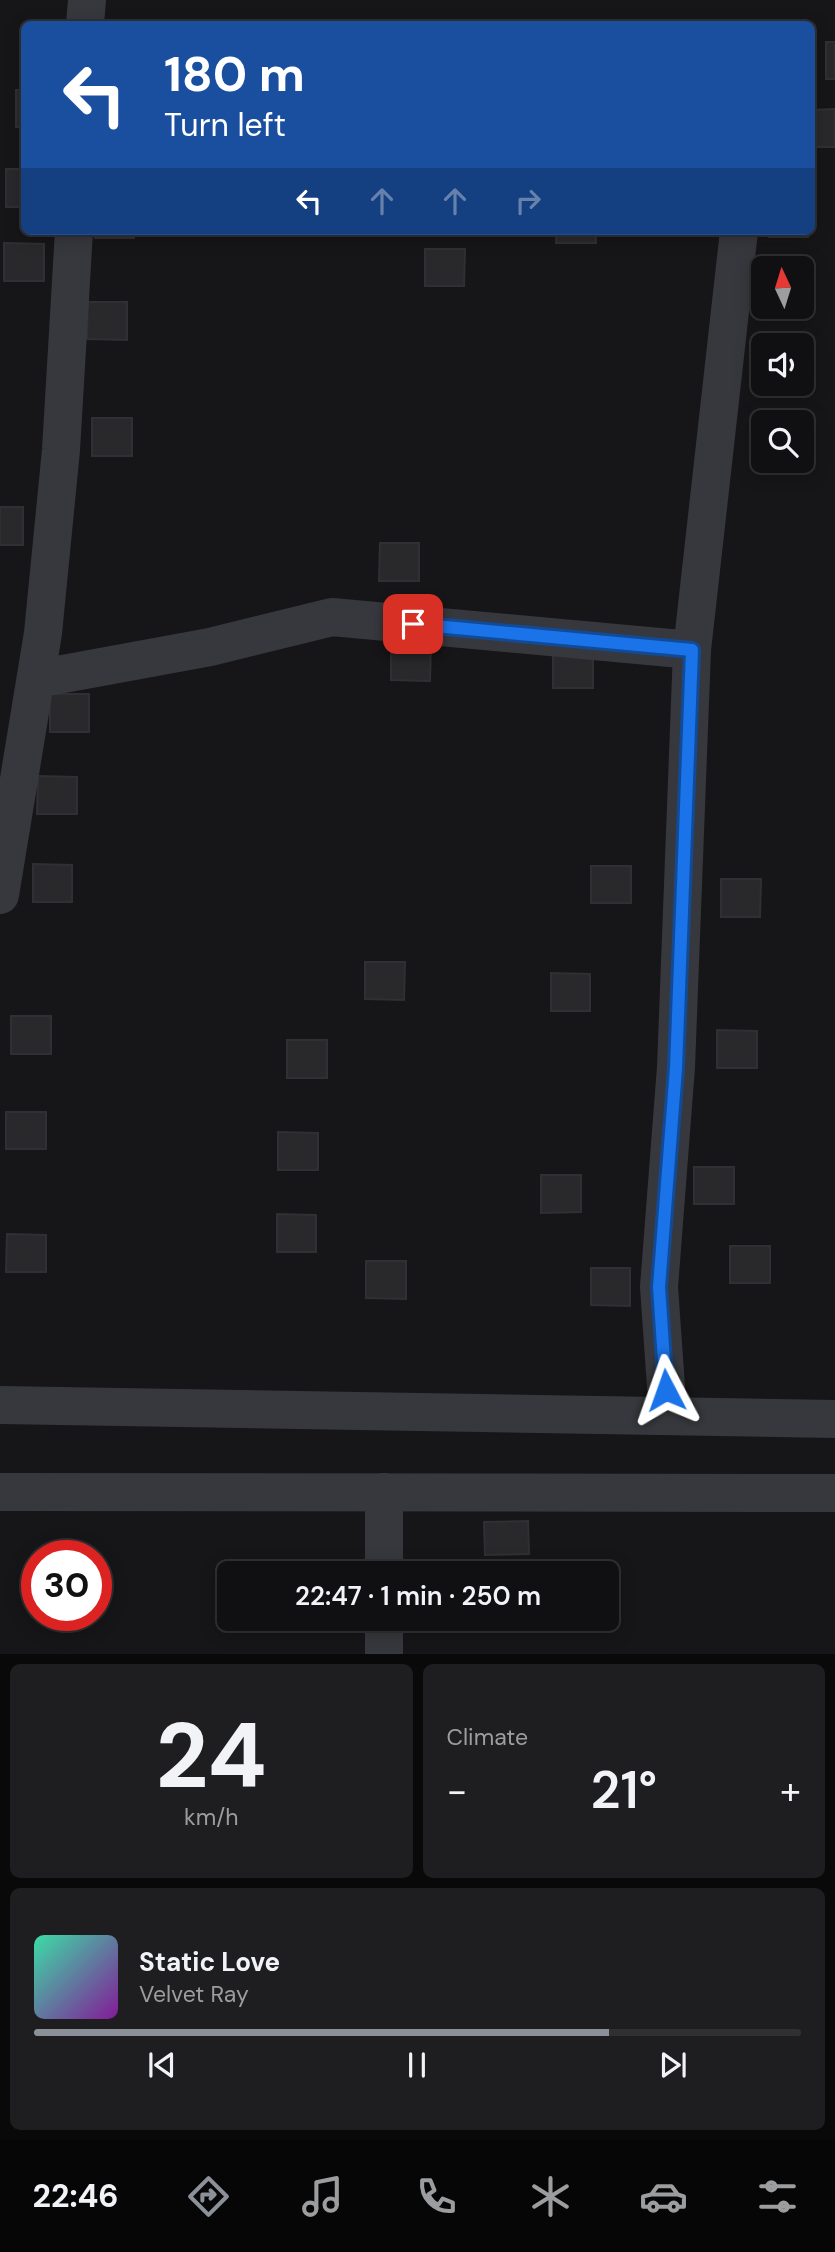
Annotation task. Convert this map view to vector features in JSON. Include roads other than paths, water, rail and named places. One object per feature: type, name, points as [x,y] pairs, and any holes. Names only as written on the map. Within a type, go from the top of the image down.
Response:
[{"type":"street","points":[[85,21],[87,0]]},
{"type":"street","points":[[0,895],[43,633],[61,450],[74,235]]},
{"type":"street","points":[[668,1415],[659,1287],[676,1068],[692,650],[739,235]]},
{"type":"street","points":[[36,679],[210,647],[332,617],[692,650]]},
{"type":"street","points":[[0,1405],[835,1419]]},
{"type":"street","points":[[0,1492],[835,1493]]},
{"type":"street","points":[[384,1492],[384,1561]]},
{"type":"street","points":[[384,1631],[384,1654]]}]
